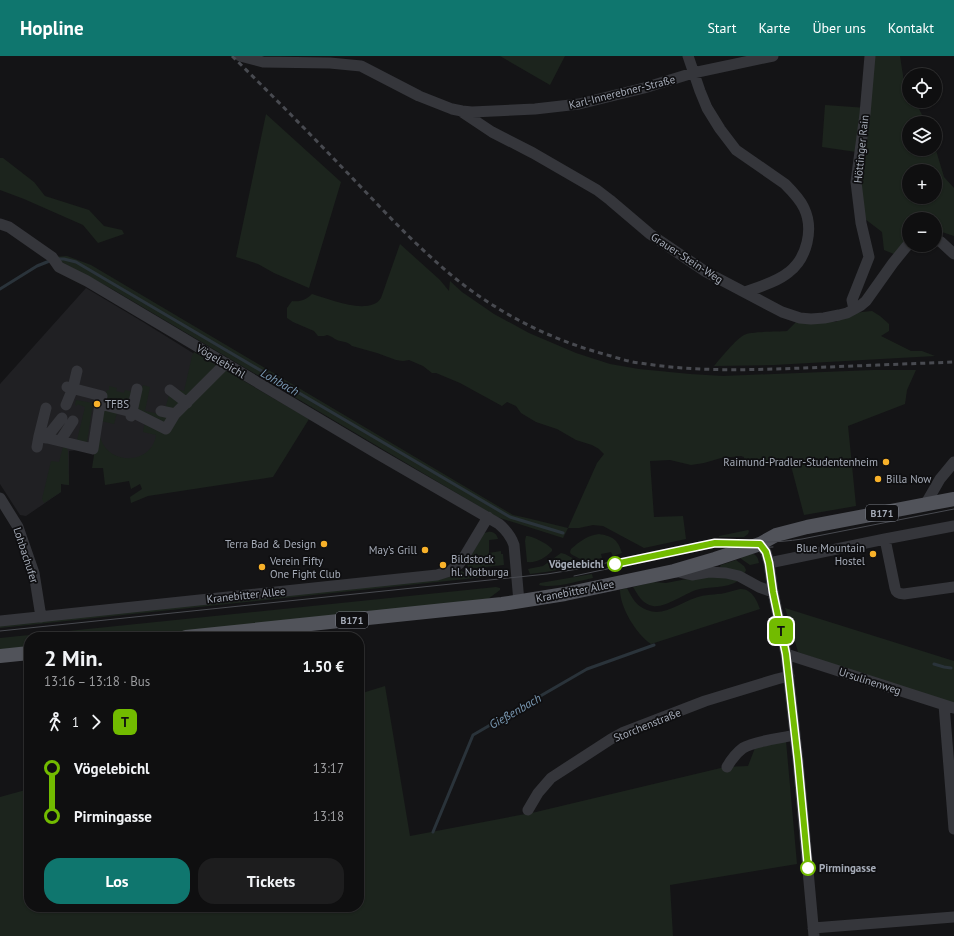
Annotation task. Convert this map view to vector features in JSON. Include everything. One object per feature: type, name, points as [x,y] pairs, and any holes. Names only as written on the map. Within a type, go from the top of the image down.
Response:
[{"type":"main road","name":"Kranebitter Allee","points":[[234,632],[519,602],[565,594],[674,571],[760,544],[776,535],[807,527],[954,499]]},
{"type":"main road","points":[[0,656],[24,654]]},
{"type":"street","name":"Karl-Innerebner-Straße","points":[[240,56],[262,62],[330,63],[361,66],[419,96],[452,109],[472,112],[535,109],[579,104],[644,88],[693,73],[773,56]]},
{"type":"street","points":[[355,56],[361,66]]},
{"type":"street","points":[[688,56],[707,108],[720,129],[736,150],[785,184],[802,204],[807,214],[808,239],[804,253],[795,267],[783,277],[745,292]]},
{"type":"street","name":"Höttinger Rain","points":[[854,309],[852,300],[869,257],[861,223],[856,182],[865,114],[870,56]]},
{"type":"street","name":"Grauer-Stein-Weg","points":[[462,111],[492,132],[533,153],[597,190],[650,234],[706,272],[782,312],[800,318],[839,316],[854,309],[866,301],[902,252]]},
{"type":"street","name":"Vögelebichl","points":[[0,224],[9,227],[52,257],[59,267],[87,281],[378,454],[488,517],[504,528],[512,540],[514,548],[519,602]]},
{"type":"street","points":[[942,243],[954,254]]},
{"type":"street","points":[[100,404],[130,410],[166,429],[175,414],[226,363]]},
{"type":"street","points":[[66,405],[70,388],[77,371]]},
{"type":"street","points":[[41,440],[60,441],[93,449],[102,396],[70,388]]},
{"type":"street","points":[[130,410],[137,389]]},
{"type":"street","points":[[170,390],[187,403]]},
{"type":"street","points":[[41,440],[46,408]]},
{"type":"street","points":[[161,411],[175,414]]},
{"type":"street","points":[[41,440],[67,419],[60,441]]},
{"type":"street","points":[[925,505],[940,479],[954,462]]},
{"type":"street","name":"Lohbachufer","points":[[0,498],[18,527],[34,573],[41,617]]},
{"type":"street","name":"Kranebitter Allee","points":[[0,621],[443,574],[454,569],[462,560],[488,517]]},
{"type":"street","points":[[769,563],[954,526]]},
{"type":"street","points":[[885,539],[895,588],[898,593],[904,594],[954,587]]},
{"type":"street","points":[[760,544],[766,552],[769,563],[773,592],[786,654],[814,932],[954,917]]},
{"type":"street","points":[[674,571],[692,575],[709,572],[726,572],[740,576],[759,587],[773,592]]},
{"type":"street","name":"Ursulinenweg","points":[[786,654],[949,706]]},
{"type":"street","name":"Storchenstraße","points":[[528,810],[538,793],[551,778],[622,733],[705,701],[789,676]]},
{"type":"street","points":[[949,706],[954,829]]},
{"type":"street","points":[[727,767],[731,759],[744,748],[753,744],[795,735]]},
{"type":"shaded area","points":[[500,56],[565,56],[550,85]]},
{"type":"shaded area","points":[[874,56],[900,56],[902,69],[902,108],[918,108],[922,116],[902,116],[902,156],[938,156],[940,164],[902,164],[902,204],[942,204],[942,170],[944,177],[954,188],[954,236],[942,232],[942,212],[902,212],[902,245],[894,254],[884,250],[882,232],[865,219],[860,184],[863,153],[822,147],[825,105],[867,108]]},
{"type":"shaded area","points":[[266,114],[341,182],[309,288],[274,273],[258,264],[236,257]]},
{"type":"shaded area","points":[[0,158],[3,158],[34,182],[45,196],[89,210],[104,226],[122,230],[124,234],[98,243],[83,225],[0,190]]},
{"type":"shaded area","points":[[400,244],[440,280],[449,291],[450,281],[462,292],[494,314],[529,333],[576,353],[610,364],[639,369],[723,376],[873,370],[916,370],[907,390],[905,404],[848,426],[856,506],[804,515],[790,462],[768,462],[757,465],[747,465],[744,461],[744,457],[741,456],[721,458],[691,465],[670,460],[650,461],[654,517],[683,516],[686,539],[644,548],[603,526],[593,525],[579,528],[568,528],[597,463],[604,454],[599,449],[576,440],[557,429],[536,422],[521,413],[516,406],[507,402],[502,406],[460,383],[436,373],[432,373],[423,366],[409,360],[396,360],[352,346],[327,335],[318,336],[314,331],[287,318],[287,308],[292,301],[303,300],[312,294],[351,305],[367,306],[376,303],[381,298]]},
{"type":"shaded area","points":[[67,256],[91,265],[513,515],[568,528],[563,538],[497,517],[112,289],[52,257]]},
{"type":"shaded area","name":"TFBS","points":[[86,288],[225,373],[143,459],[125,460],[97,448],[69,451],[69,485],[61,484],[61,492],[26,516],[20,515],[0,484],[0,384]]},
{"type":"shaded area","points":[[872,311],[889,324],[889,331],[881,336],[911,351],[922,351],[935,356],[774,365],[714,366],[728,349],[744,335],[758,332],[787,331],[796,322],[836,322],[853,314]]},
{"type":"shaded area","points":[[194,352],[309,419],[273,477],[148,496],[131,503],[130,497],[142,489],[140,484],[131,489],[129,481],[105,485],[103,468],[92,468],[102,404],[107,390],[109,390],[109,386],[117,388],[116,391],[124,393],[125,390],[133,392],[141,390],[143,385],[150,387],[145,411],[160,414],[165,409],[171,388],[184,391]],"holes":[[[117,413],[145,420],[143,432],[156,435],[153,445],[147,452],[139,456],[131,458],[113,454],[106,448],[101,440],[101,421],[114,424]]]},
{"type":"shaded area","points":[[76,400],[93,403],[87,442],[77,440],[85,407],[77,404],[77,406],[75,405]]},
{"type":"shaded area","points":[[63,447],[66,447],[68,451],[69,485],[61,484],[61,492],[44,503],[42,499],[51,461],[59,462]]},
{"type":"shaded area","points":[[748,530],[748,534],[744,537],[719,537],[719,536]]},
{"type":"shaded area","points":[[484,533],[494,533],[498,539],[489,540],[489,553],[501,551],[501,554],[503,554],[504,565],[476,568],[469,567],[466,564]]},
{"type":"shaded area","points":[[599,534],[614,539],[619,545],[622,553],[613,556],[611,552],[601,554],[602,558],[589,561],[580,559],[571,554],[571,549],[580,541],[587,537]]},
{"type":"shaded area","points":[[526,536],[532,537],[544,543],[552,549],[552,551],[541,560],[527,562]]},
{"type":"shaded area","points":[[561,553],[585,565],[530,574],[528,569],[543,566]]},
{"type":"shaded area","points":[[750,553],[756,556],[759,563],[750,565],[740,558]]},
{"type":"shaded area","points":[[736,560],[744,566],[746,570],[744,574],[720,567],[721,565]]},
{"type":"shaded area","points":[[461,571],[474,575],[504,572],[505,576],[0,628],[0,624],[445,578],[453,576]]},
{"type":"shaded area","points":[[592,574],[593,578],[573,583],[551,586],[539,585],[540,583]]},
{"type":"shaded area","points":[[717,575],[738,581],[733,584],[696,590],[669,603],[658,606],[649,605],[643,601],[633,587],[653,582],[666,583]]},
{"type":"shaded area","points":[[496,587],[500,588],[500,590],[488,599],[179,632],[58,632]]},
{"type":"shaded area","points":[[627,588],[637,604],[653,612],[665,611],[689,600],[706,595],[725,593],[740,589],[747,590],[755,598],[760,609],[651,644],[640,634],[626,612],[620,590]]},
{"type":"shaded area","points":[[785,608],[954,661],[954,708],[798,652]]},
{"type":"shaded area","points":[[24,636],[24,649],[0,651],[0,638]]},
{"type":"shaded area","points":[[385,686],[410,836],[536,812],[725,767],[748,766],[755,748],[786,741],[797,864],[670,885],[673,936],[0,936],[0,797],[24,790],[24,912],[364,912],[364,692]]},
{"type":"waterway","name":"Lohbach","points":[[58,259],[76,262],[510,517],[563,533]]},
{"type":"waterway","name":"Lohbach","points":[[0,289],[37,266],[52,260]]},
{"type":"waterway","name":"Gießenbach","points":[[433,832],[473,735],[587,669],[654,645]]},
{"type":"waterway","name":"Lohbach","points":[[934,664],[951,668]]},
{"type":"tram line","points":[[0,631],[547,574],[578,569],[708,541],[729,540],[769,542],[797,540],[954,509]]},
{"type":"tram line","points":[[574,576],[715,546],[759,548],[773,547]]},
{"type":"railway","points":[[232,56],[404,232],[452,276],[473,292],[516,319],[562,340],[586,349],[633,362],[681,368],[722,370],[954,362]]},
{"type":"bus line","name":"T","points":[[615,564],[715,543],[760,544],[766,552],[789,676],[808,868]]},
{"type":"place","name":"TFBS","points":[[97,404]]},
{"type":"place","name":"Raimund-Pradler-Studentenheim","points":[[886,462]]},
{"type":"place","name":"Billa Now","points":[[878,479]]},
{"type":"place","name":"Terra Bad & Design","points":[[324,544]]},
{"type":"place","name":"May’s Grill","points":[[425,550]]},
{"type":"place","name":"Blue Mountain Hostel","points":[[873,554]]},
{"type":"place","name":"Vögelebichl","points":[[615,564]]},
{"type":"place","name":"Bildstock hl. Notburga","points":[[443,565]]},
{"type":"place","name":"Verein Fifty One Fight Club","points":[[262,567]]},
{"type":"place","name":"Pirmingasse","points":[[808,868]]}]
